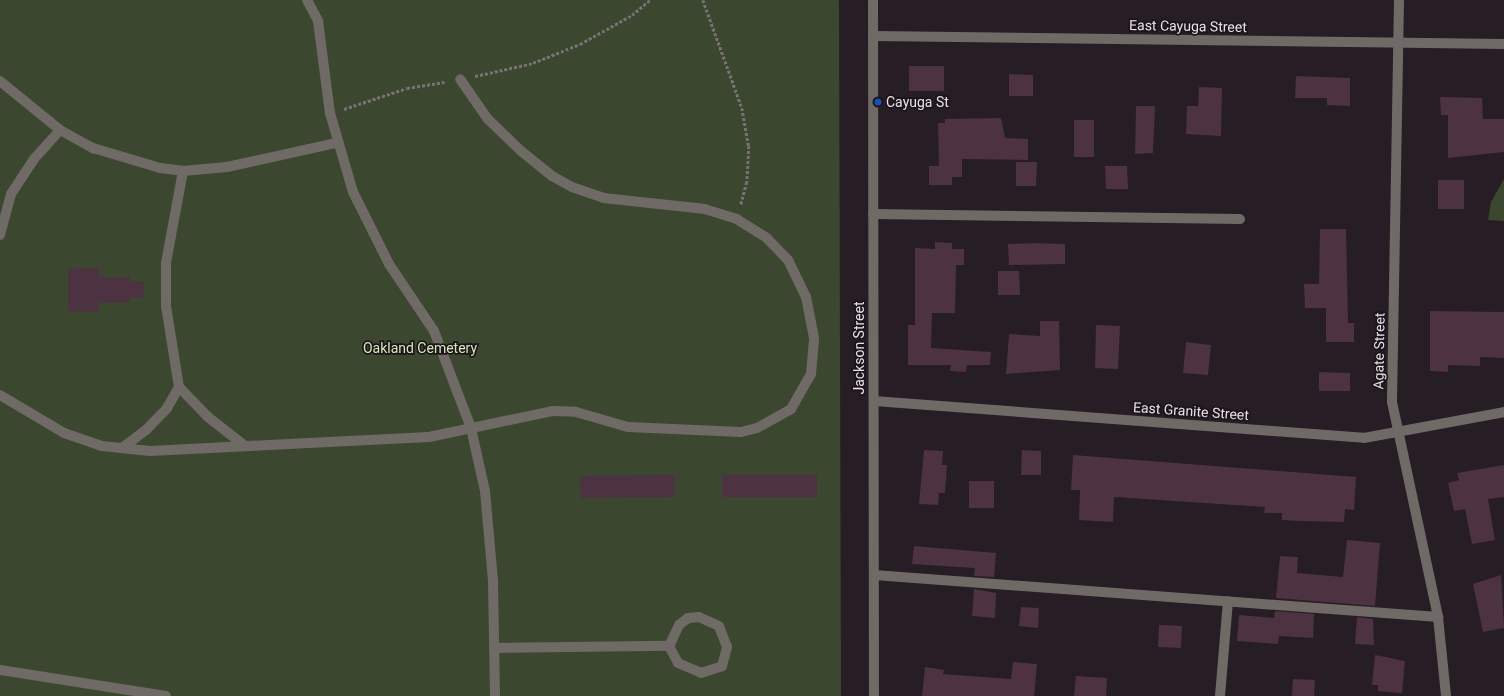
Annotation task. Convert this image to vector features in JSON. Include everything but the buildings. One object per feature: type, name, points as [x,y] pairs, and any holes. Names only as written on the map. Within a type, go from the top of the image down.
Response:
[{"type":"street","points":[[307,0],[318,21],[330,113],[336,143],[353,192],[389,264],[434,331],[470,428],[485,491],[494,648],[495,696]]},
{"type":"street","name":"Jackson Street","points":[[873,0],[874,696]]},
{"type":"street","name":"Agate Street","points":[[1399,0],[1392,402],[1396,433],[1438,617],[1446,670],[1446,696]]},
{"type":"street","name":"East Cayuga Street","points":[[873,36],[1504,44]]},
{"type":"street","points":[[0,395],[64,433],[102,446],[150,451],[429,436],[552,411],[576,412],[628,427],[741,432],[757,428],[791,409],[811,374],[814,338],[806,297],[788,260],[767,238],[737,219],[705,209],[604,198],[572,187],[552,176],[521,151],[487,118],[460,79]]},
{"type":"street","points":[[0,81],[60,130],[93,148],[183,172],[227,167],[336,143]]},
{"type":"street","points":[[0,235],[11,194],[34,159],[60,130]]},
{"type":"street","points":[[183,172],[166,263],[166,306],[179,386],[208,417],[245,446]]},
{"type":"street","points":[[873,214],[1240,219]]},
{"type":"street","points":[[122,448],[157,419],[179,386]]},
{"type":"street","name":"East Granite Street","points":[[874,401],[1364,438],[1504,412]]},
{"type":"street","points":[[874,574],[1438,617]]},
{"type":"street","points":[[1220,696],[1228,601]]},
{"type":"street","points":[[699,617],[719,626],[728,648],[722,666],[701,673],[678,663],[669,646],[679,625],[688,618],[699,617]]},
{"type":"street","points":[[494,648],[669,646]]},
{"type":"street","points":[[0,670],[166,696]]},
{"type":"path","points":[[330,113],[407,88],[460,79],[533,63],[580,44],[632,15],[650,0]]},
{"type":"path","points":[[704,0],[742,108],[749,146],[747,182],[737,219]]},
{"type":"green space","name":"Oakland Cemetery","points":[[0,0],[839,0],[841,696],[0,696]]},
{"type":"green space","points":[[1504,179],[1504,221],[1488,220],[1491,202]]},
{"type":"place","name":"Cayuga St","points":[[878,102]]}]
